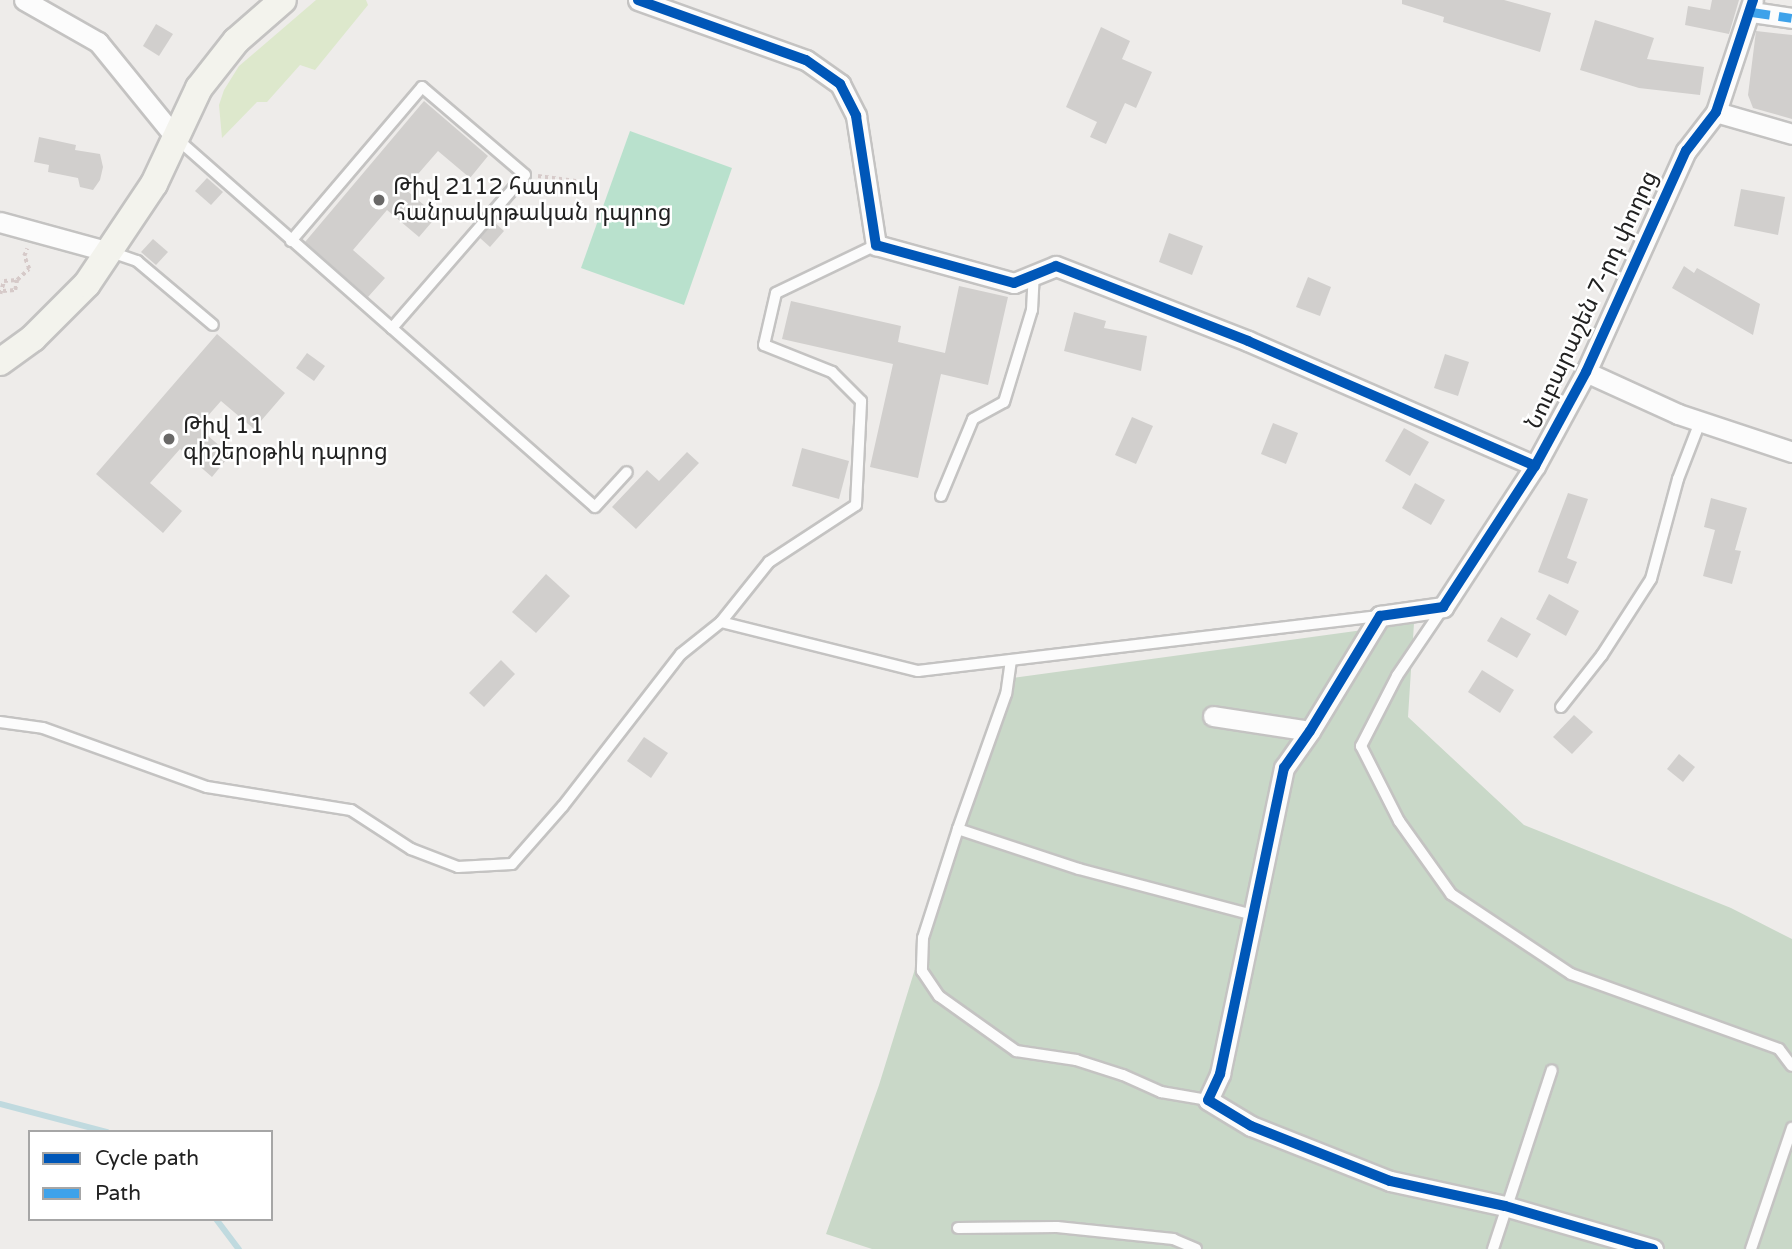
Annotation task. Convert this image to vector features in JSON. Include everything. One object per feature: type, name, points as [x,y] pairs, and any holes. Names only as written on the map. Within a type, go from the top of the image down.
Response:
[{"type":"main road","points":[[0,362],[33,338],[88,284],[154,184],[199,88],[236,41],[283,0]]},
{"type":"street","points":[[24,0],[98,42],[176,138]]},
{"type":"street","points":[[638,0],[806,60],[840,84],[856,116],[876,245],[1014,284],[1056,266],[1248,341],[1535,466]]},
{"type":"street","points":[[1752,6],[1792,18]]},
{"type":"street","name":"Նուբարաշեն 7-րդ փողոց","points":[[1443,607],[1535,466],[1586,372],[1686,150],[1716,112],[1752,6]]},
{"type":"street","points":[[1716,112],[1792,134]]},
{"type":"street","points":[[0,222],[110,251]]},
{"type":"street","points":[[1586,372],[1700,422],[1792,452]]},
{"type":"street","points":[[1443,607],[1380,616],[1310,731],[1284,768],[1220,1074],[1208,1100],[1251,1126],[1390,1181],[1505,1206],[1653,1249]]},
{"type":"street","points":[[1213,716],[1310,731]]},
{"type":"lane","points":[[291,241],[422,88],[526,175],[392,328]]},
{"type":"lane","points":[[176,138],[594,507],[627,472]]},
{"type":"lane","points":[[0,723],[43,728],[207,787],[351,810],[411,849],[458,867],[512,864],[563,806],[681,654],[721,622],[769,562],[856,505],[861,401],[832,372],[764,345],[776,293],[876,245]]},
{"type":"lane","points":[[110,251],[136,261],[213,325]]},
{"type":"lane","points":[[941,496],[973,419],[1004,402],[1032,310],[1034,275]]},
{"type":"lane","points":[[1561,707],[1602,655],[1651,579],[1678,479],[1700,422]]},
{"type":"lane","points":[[1443,607],[1397,676],[1361,746],[1399,821],[1451,894],[1571,974],[1779,1049],[1792,1066]]},
{"type":"lane","points":[[721,622],[918,671],[1380,616]]},
{"type":"lane","points":[[1011,660],[1006,694],[923,937],[922,971],[939,996],[1016,1051],[1076,1060],[1124,1075],[1161,1092],[1208,1100]]},
{"type":"lane","points":[[958,829],[1079,869],[1253,915]]},
{"type":"lane","points":[[1493,1249],[1552,1070]]},
{"type":"lane","points":[[1751,1249],[1792,1128]]},
{"type":"lane","points":[[958,1228],[1057,1227],[1173,1239],[1196,1249]]},
{"type":"path","points":[[526,175],[598,184]]},
{"type":"path","points":[[17,280],[5,281],[1,292],[15,290],[17,280],[29,269],[24,256]]},
{"type":"green space","points":[[316,0],[366,0],[368,5],[315,70],[300,65],[267,102],[257,102],[222,138],[219,105],[224,90],[239,66]]},
{"type":"green space","points":[[630,131],[732,168],[684,305],[581,268]]},
{"type":"green space","points":[[1414,623],[1408,717],[1524,825],[1731,908],[1792,939],[1792,1249],[872,1249],[826,1234],[879,1085],[1005,679]]},
{"type":"building","points":[[1402,0],[1504,0],[1551,13],[1540,52],[1443,22],[1444,17],[1402,4]]},
{"type":"building","points":[[1712,0],[1739,0],[1729,34],[1685,25],[1688,6],[1710,10]]},
{"type":"building","points":[[1595,20],[1654,38],[1647,59],[1704,67],[1700,95],[1639,88],[1580,70]]},
{"type":"building","points":[[156,24],[173,34],[159,56],[143,46]]},
{"type":"building","points":[[1101,27],[1130,41],[1122,59],[1152,72],[1136,108],[1125,103],[1106,144],[1090,137],[1097,122],[1066,107]]},
{"type":"building","points":[[1756,31],[1792,35],[1792,119],[1753,108],[1748,95]]},
{"type":"building","name":"Թիվ 2112 հատուկ հանրակրթական դպրոց","points":[[424,101],[488,156],[470,178],[438,151],[405,189],[437,216],[419,237],[387,210],[353,250],[385,278],[368,297],[305,242]]},
{"type":"building","points":[[39,137],[76,145],[75,150],[100,154],[103,167],[100,180],[93,190],[80,187],[78,178],[48,172],[49,165],[34,162]]},
{"type":"building","points":[[207,178],[223,192],[211,205],[195,191]]},
{"type":"building","points":[[1741,189],[1785,197],[1778,235],[1734,226]]},
{"type":"building","points":[[494,222],[504,231],[490,247],[480,238]]},
{"type":"building","points":[[1169,233],[1203,246],[1192,275],[1159,262]]},
{"type":"building","points":[[153,239],[168,252],[156,265],[141,252]]},
{"type":"building","points":[[1684,266],[1694,273],[1697,268],[1760,304],[1753,335],[1672,288]]},
{"type":"building","points":[[1308,277],[1331,287],[1320,316],[1296,307]]},
{"type":"building","points":[[959,286],[1008,297],[988,385],[941,374],[918,478],[870,467],[893,364],[782,339],[791,301],[901,326],[898,342],[945,353]]},
{"type":"building","points":[[1074,312],[1106,321],[1104,328],[1147,336],[1141,371],[1064,351]]},
{"type":"building","name":"Թիվ 11 գիշերօթիկ դպրոց","points":[[217,334],[285,393],[254,429],[221,401],[198,427],[230,455],[212,477],[180,449],[150,483],[182,511],[163,533],[96,474]]},
{"type":"building","points":[[307,353],[325,366],[314,381],[296,368]]},
{"type":"building","points":[[1445,354],[1469,362],[1458,396],[1434,388]]},
{"type":"building","points":[[1132,417],[1153,426],[1136,464],[1115,455]]},
{"type":"building","points":[[1273,423],[1298,433],[1286,464],[1261,454]]},
{"type":"building","points":[[1404,428],[1429,442],[1410,476],[1385,461]]},
{"type":"building","points":[[802,448],[849,461],[839,499],[792,486]]},
{"type":"building","points":[[687,452],[699,463],[636,529],[612,507],[647,470],[659,481]]},
{"type":"building","points":[[1415,483],[1445,500],[1431,525],[1402,508]]},
{"type":"building","points":[[1568,493],[1588,499],[1567,558],[1577,562],[1568,584],[1538,572]]},
{"type":"building","points":[[1711,498],[1747,508],[1735,550],[1741,551],[1732,584],[1703,576],[1715,530],[1704,527]]},
{"type":"building","points":[[546,574],[570,596],[536,633],[512,612]]},
{"type":"building","points":[[1549,594],[1579,611],[1566,636],[1536,619]]},
{"type":"building","points":[[1501,617],[1531,634],[1517,658],[1487,641]]},
{"type":"building","points":[[501,660],[515,674],[484,707],[469,693]]},
{"type":"building","points":[[1482,670],[1514,690],[1500,713],[1468,692]]},
{"type":"building","points":[[1574,715],[1593,732],[1572,754],[1553,737]]},
{"type":"building","points":[[644,737],[668,753],[651,778],[627,761]]},
{"type":"building","points":[[1679,754],[1695,767],[1683,782],[1667,769]]},
{"type":"waterway","points":[[0,1104],[99,1130]]},
{"type":"waterway","points":[[218,1221],[239,1249]]},
{"type":"marked path","points":[[1752,12],[1792,18]]},
{"type":"cycle path","points":[[638,0],[806,60],[840,84],[856,116],[876,245],[1014,283],[1056,266],[1248,341],[1535,466]]},
{"type":"cycle path","points":[[1653,1249],[1505,1206],[1390,1181],[1251,1126],[1208,1100],[1220,1074],[1284,768],[1310,731],[1380,616],[1443,607],[1535,466],[1586,372],[1686,151],[1716,112],[1753,0]]},
{"type":"place","name":"Թիվ 2112 հատուկ հանրակրթական դպրոց","points":[[379,200]]},
{"type":"place","name":"Թիվ 11 գիշերօթիկ դպրոց","points":[[169,439]]}]
